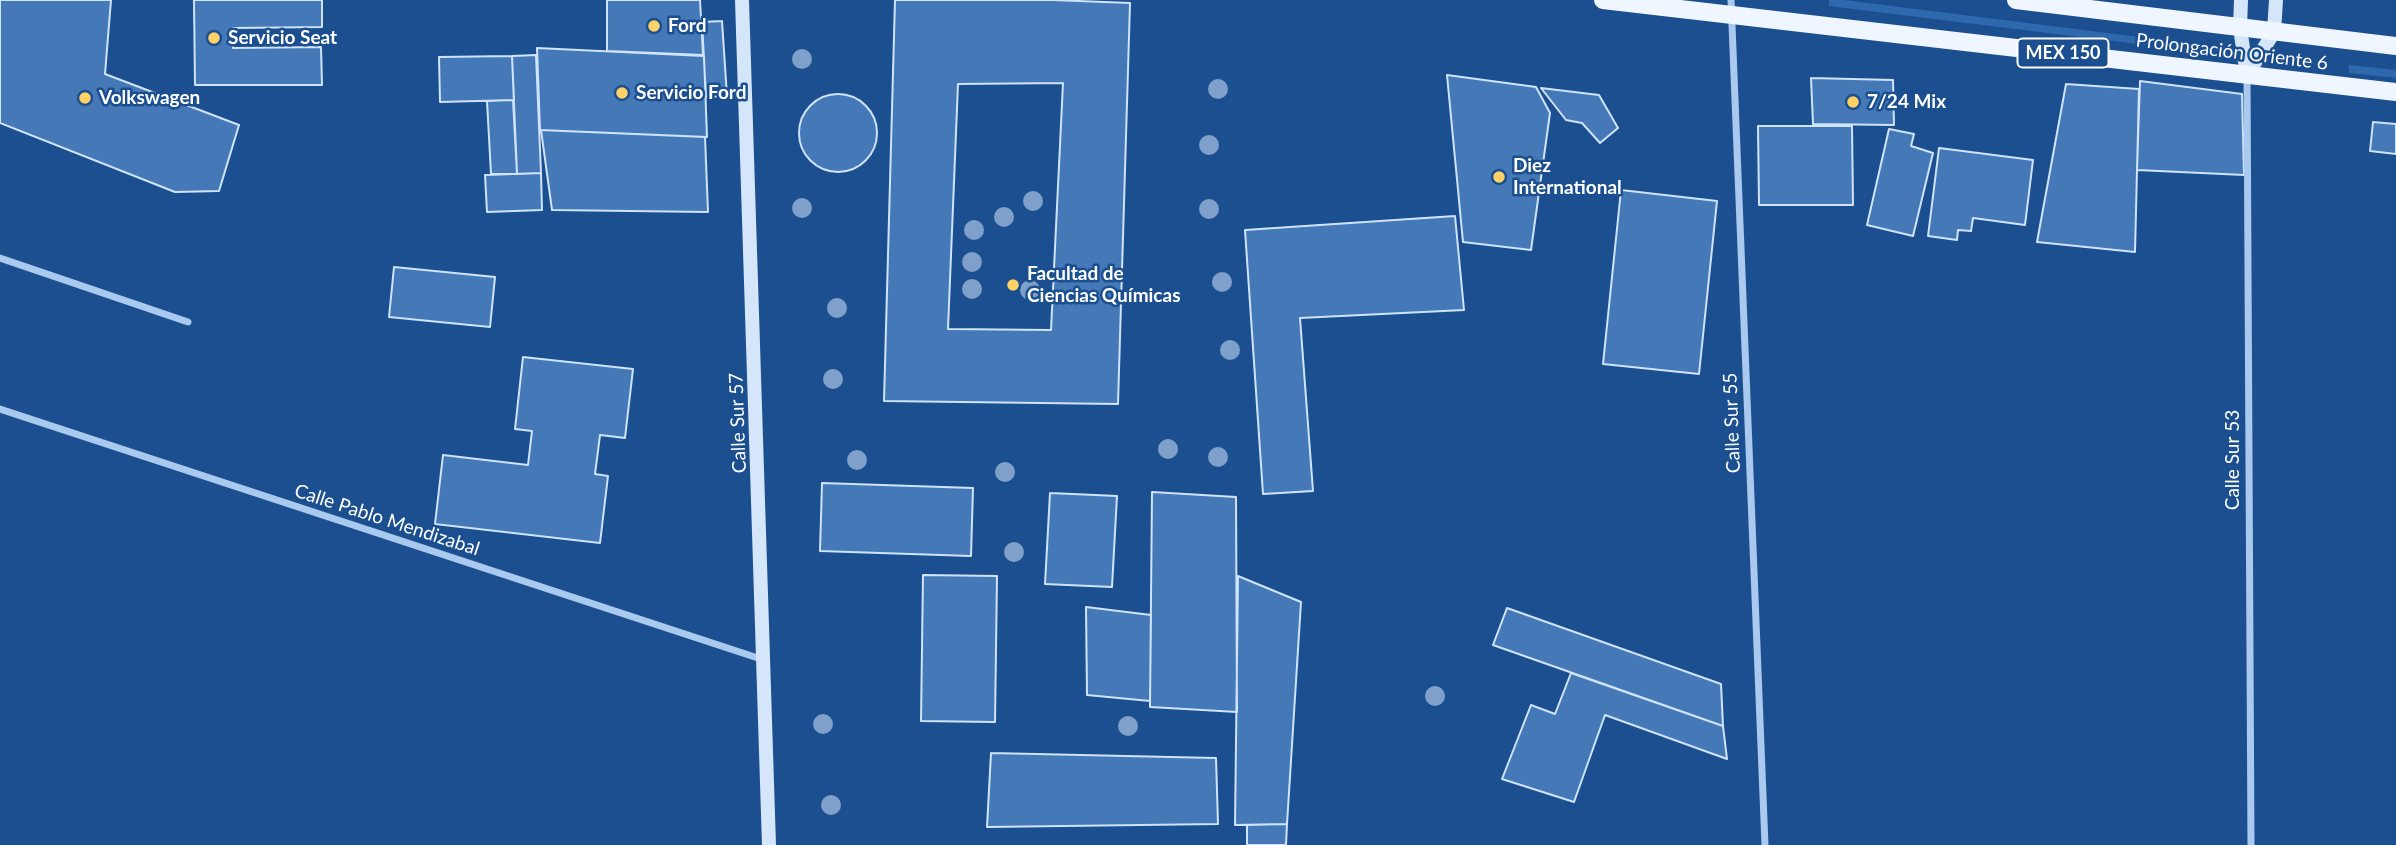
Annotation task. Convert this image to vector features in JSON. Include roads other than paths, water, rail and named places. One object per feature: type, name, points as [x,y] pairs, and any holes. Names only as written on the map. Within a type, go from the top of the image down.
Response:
[{"type":"main road","name":"Calle Sur 57","points":[[742,0],[769,845]]},
{"type":"main road","name":"Prolongación Oriente 6","points":[[1603,0],[1731,7],[2396,92]]},
{"type":"main road","name":"Prolongación Oriente 6","points":[[2015,0],[2396,46]]},
{"type":"main road","points":[[2241,0],[2241,28],[2247,75]]},
{"type":"main road","points":[[2247,75],[2274,32],[2276,0]]},
{"type":"street","name":"Calle Sur 55","points":[[1731,7],[1765,845]]},
{"type":"street","name":"Calle Sur 53","points":[[2247,75],[2251,845]]},
{"type":"street","points":[[0,258],[188,322]]},
{"type":"street","name":"Calle Pablo Mendizabal","points":[[0,409],[764,660]]},
{"type":"place","name":"Ford","points":[[654,26]]},
{"type":"place","name":"Servicio Seat","points":[[214,38]]},
{"type":"place","name":"Servicio Ford","points":[[622,93]]},
{"type":"place","name":"Volkswagen","points":[[85,98]]},
{"type":"place","name":"7/24 Mix","points":[[1853,102]]},
{"type":"place","name":"Diez International","points":[[1499,177]]},
{"type":"place","name":"Facultad de Ciencias Químicas","points":[[1013,285]]}]
